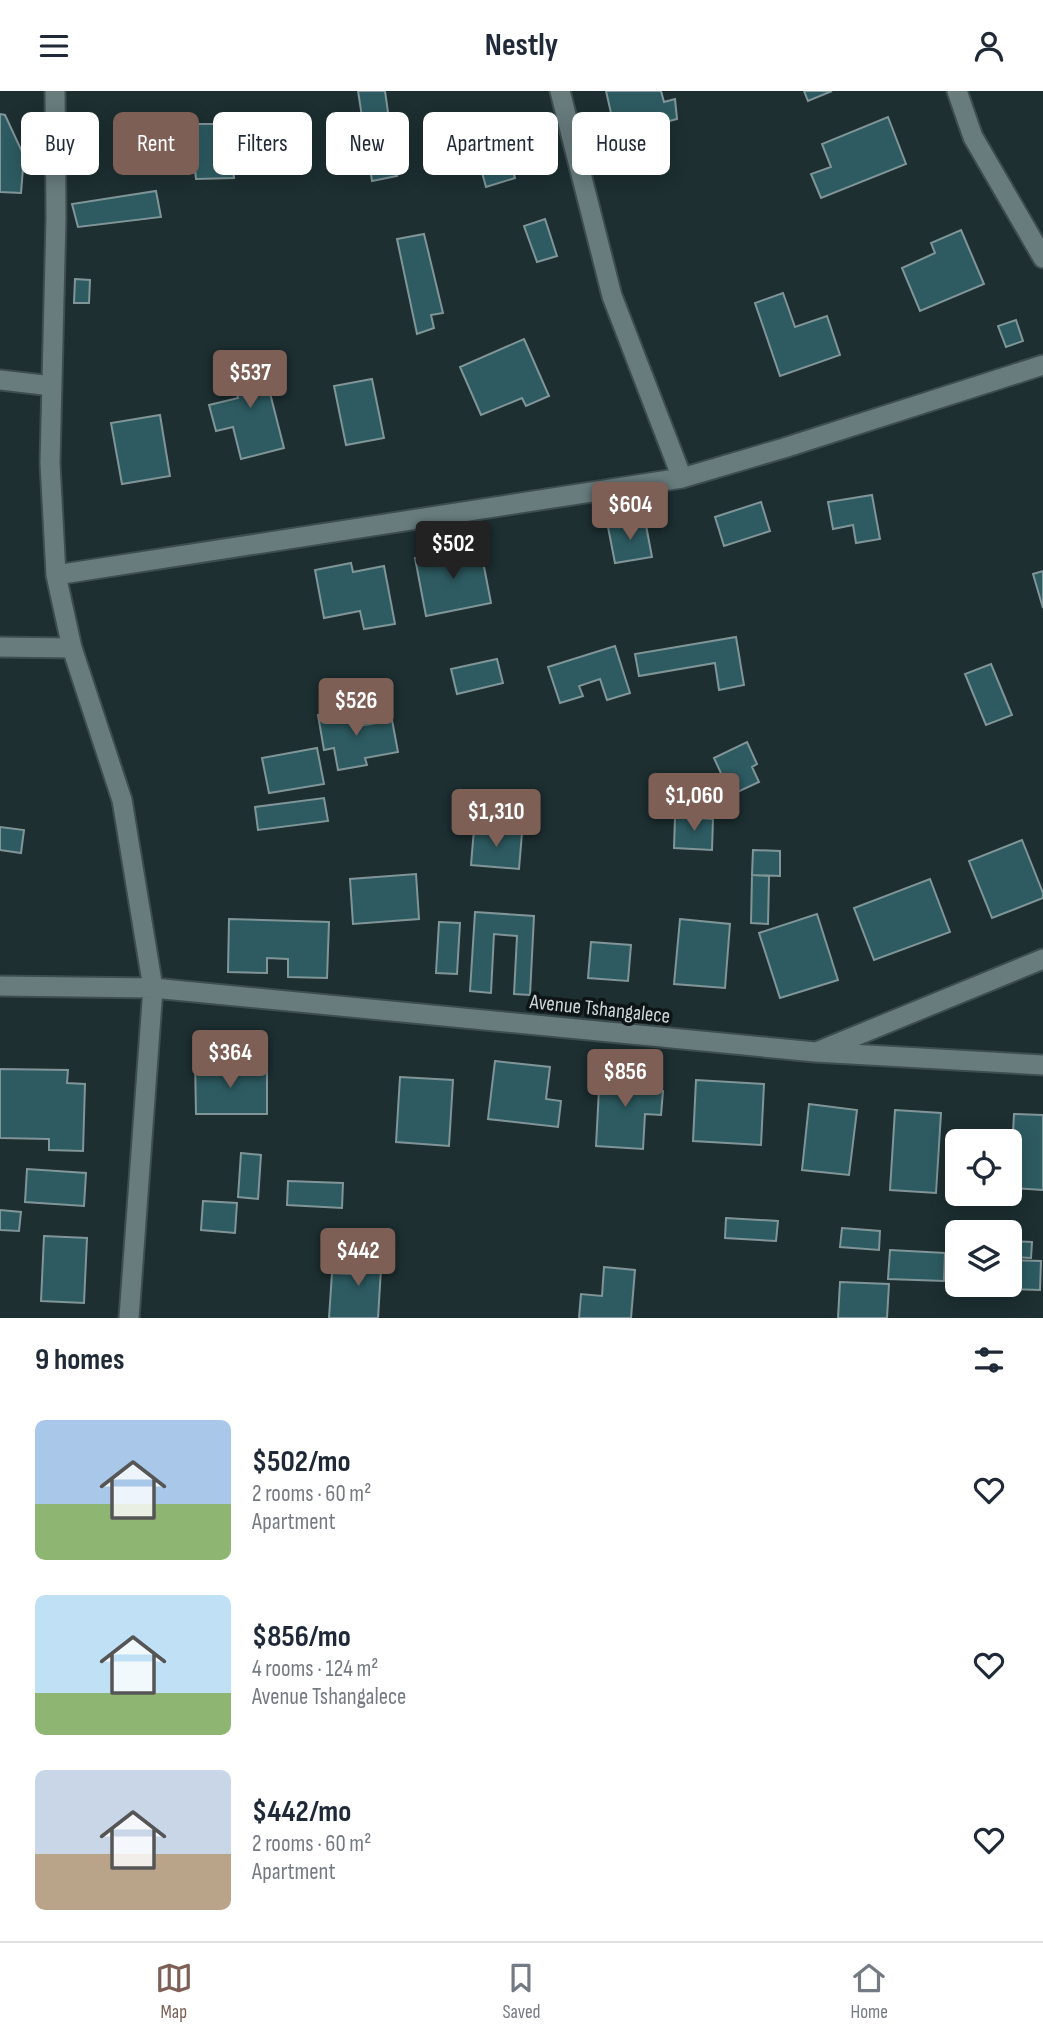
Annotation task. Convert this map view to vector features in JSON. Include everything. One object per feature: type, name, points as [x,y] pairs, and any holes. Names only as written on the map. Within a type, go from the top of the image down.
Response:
[{"type":"street","points":[[54,91],[56,217],[50,463],[56,575],[72,648],[122,800],[153,988],[129,1318]]},
{"type":"street","points":[[560,91],[612,296],[682,478]]},
{"type":"street","points":[[957,91],[973,137],[1043,258]]},
{"type":"street","points":[[56,575],[682,478],[1043,365]]},
{"type":"street","points":[[0,380],[52,386]]},
{"type":"street","points":[[0,647],[72,648]]},
{"type":"street","points":[[815,1052],[1043,959]]},
{"type":"street","name":"Avenue Tshangalece","points":[[0,986],[153,988],[815,1052],[1043,1065]]},
{"type":"building","points":[[358,91],[385,91],[388,112],[361,112]]},
{"type":"building","points":[[606,91],[661,91],[664,102],[675,99],[677,119],[670,121],[670,112],[611,112]]},
{"type":"building","points":[[804,91],[832,91],[808,101]]},
{"type":"building","points":[[0,114],[5,115],[21,150],[22,175],[21,193],[0,192]]},
{"type":"building","points":[[888,117],[906,164],[821,198],[811,174],[831,167],[822,144]]},
{"type":"building","points":[[199,124],[213,124],[213,175],[234,175],[234,178],[196,179],[196,175],[199,175]]},
{"type":"building","points":[[371,175],[397,175],[397,176],[372,181]]},
{"type":"building","points":[[483,175],[514,175],[515,178],[486,187]]},
{"type":"building","points":[[156,191],[161,217],[78,227],[72,204]]},
{"type":"building","points":[[545,219],[557,256],[537,262],[524,226]]},
{"type":"building","points":[[961,230],[984,284],[920,311],[902,268],[935,253],[931,243]]},
{"type":"building","points":[[424,234],[443,313],[431,315],[434,328],[417,334],[397,239]]},
{"type":"building","points":[[75,279],[90,280],[89,303],[74,303]]},
{"type":"building","points":[[783,293],[795,327],[827,316],[840,355],[780,376],[755,303]]},
{"type":"building","points":[[1016,320],[1023,341],[1006,347],[998,326]]},
{"type":"building","points":[[524,339],[549,396],[526,406],[522,398],[481,415],[460,367]]},
{"type":"building","points":[[260,354],[284,448],[241,459],[233,427],[216,431],[209,405],[238,398],[229,362]]},
{"type":"building","points":[[372,379],[384,438],[346,445],[334,386]]},
{"type":"building","points":[[160,415],[170,476],[122,484],[111,423]]},
{"type":"building","points":[[872,495],[880,539],[856,543],[853,525],[833,529],[828,502]]},
{"type":"building","points":[[761,502],[770,531],[724,546],[715,517]]},
{"type":"building","points":[[645,520],[652,557],[615,563],[608,527]]},
{"type":"building","points":[[480,546],[491,603],[426,616],[415,558]]},
{"type":"building","points":[[351,563],[353,572],[384,566],[395,624],[364,629],[360,611],[324,618],[315,570]]},
{"type":"building","points":[[1043,571],[1043,608],[1033,574]]},
{"type":"building","points":[[736,637],[744,685],[719,690],[715,663],[639,676],[635,654]]},
{"type":"building","points":[[615,646],[630,693],[607,700],[600,679],[579,686],[583,696],[560,703],[548,667]]},
{"type":"building","points":[[497,659],[503,683],[457,694],[451,669]]},
{"type":"building","points":[[991,664],[1012,715],[986,725],[965,674]]},
{"type":"building","points":[[355,708],[359,726],[392,720],[398,752],[365,758],[367,765],[338,770],[334,748],[324,750],[318,715]]},
{"type":"building","points":[[747,742],[757,764],[752,767],[759,782],[731,795],[714,758]]},
{"type":"building","points":[[317,748],[324,784],[269,793],[262,758]]},
{"type":"building","points":[[324,798],[328,821],[258,830],[255,807]]},
{"type":"building","points":[[675,817],[713,819],[712,850],[674,848]]},
{"type":"building","points":[[0,827],[24,830],[21,853],[0,850]]},
{"type":"building","points":[[474,829],[522,833],[519,869],[471,865]]},
{"type":"building","points":[[1022,840],[1043,898],[992,918],[969,861]]},
{"type":"building","points":[[753,850],[780,851],[780,876],[752,875]]},
{"type":"building","points":[[416,874],[419,919],[353,924],[350,879]]},
{"type":"building","points":[[752,875],[769,876],[768,924],[751,923]]},
{"type":"building","points":[[930,879],[950,932],[874,960],[854,908]]},
{"type":"building","points":[[475,912],[534,916],[530,995],[514,994],[517,936],[494,934],[491,993],[470,991]]},
{"type":"building","points":[[817,914],[838,980],[780,998],[759,933]]},
{"type":"building","points":[[229,919],[329,922],[327,978],[288,977],[288,959],[267,958],[267,973],[228,972]]},
{"type":"building","points":[[680,919],[730,924],[725,988],[674,984]]},
{"type":"building","points":[[439,922],[460,923],[457,974],[436,973]]},
{"type":"building","points":[[591,942],[631,945],[628,981],[588,978]]},
{"type":"building","points":[[195,1058],[217,1058],[218,1074],[242,1074],[242,1069],[267,1069],[267,1114],[196,1114]]},
{"type":"building","points":[[495,1061],[550,1067],[546,1099],[561,1101],[558,1127],[488,1119]]},
{"type":"building","points":[[0,1069],[68,1070],[67,1083],[85,1084],[83,1151],[49,1150],[49,1139],[0,1138]]},
{"type":"building","points":[[600,1070],[645,1073],[644,1090],[663,1091],[661,1115],[645,1114],[643,1149],[596,1146]]},
{"type":"building","points":[[400,1077],[453,1080],[449,1146],[396,1142]]},
{"type":"building","points":[[696,1080],[764,1084],[761,1145],[693,1141]]},
{"type":"building","points":[[809,1104],[857,1110],[849,1175],[802,1170]]},
{"type":"building","points":[[895,1110],[941,1113],[936,1193],[890,1190]]},
{"type":"building","points":[[1014,1114],[1043,1115],[1043,1190],[1022,1189],[1022,1129],[1013,1129]]},
{"type":"building","points":[[241,1153],[261,1155],[258,1199],[238,1197]]},
{"type":"building","points":[[27,1169],[86,1173],[84,1206],[25,1202]]},
{"type":"building","points":[[288,1181],[343,1183],[342,1208],[287,1205]]},
{"type":"building","points":[[203,1201],[237,1203],[235,1233],[201,1230]]},
{"type":"building","points":[[0,1210],[21,1212],[19,1231],[0,1230]]},
{"type":"building","points":[[726,1218],[778,1221],[776,1241],[725,1238]]},
{"type":"building","points":[[842,1228],[880,1231],[879,1250],[840,1247]]},
{"type":"building","points":[[44,1236],[87,1238],[84,1303],[41,1301]]},
{"type":"building","points":[[1022,1242],[1032,1242],[1031,1258],[1022,1258]]},
{"type":"building","points":[[352,1250],[382,1252],[378,1318],[329,1318],[332,1273],[351,1274]]},
{"type":"building","points":[[890,1250],[945,1253],[944,1281],[888,1279]]},
{"type":"building","points":[[1022,1260],[1041,1261],[1040,1290],[1022,1289]]},
{"type":"building","points":[[604,1267],[635,1270],[631,1318],[579,1318],[581,1294],[602,1296]]},
{"type":"building","points":[[840,1282],[889,1284],[887,1318],[838,1318]]}]
